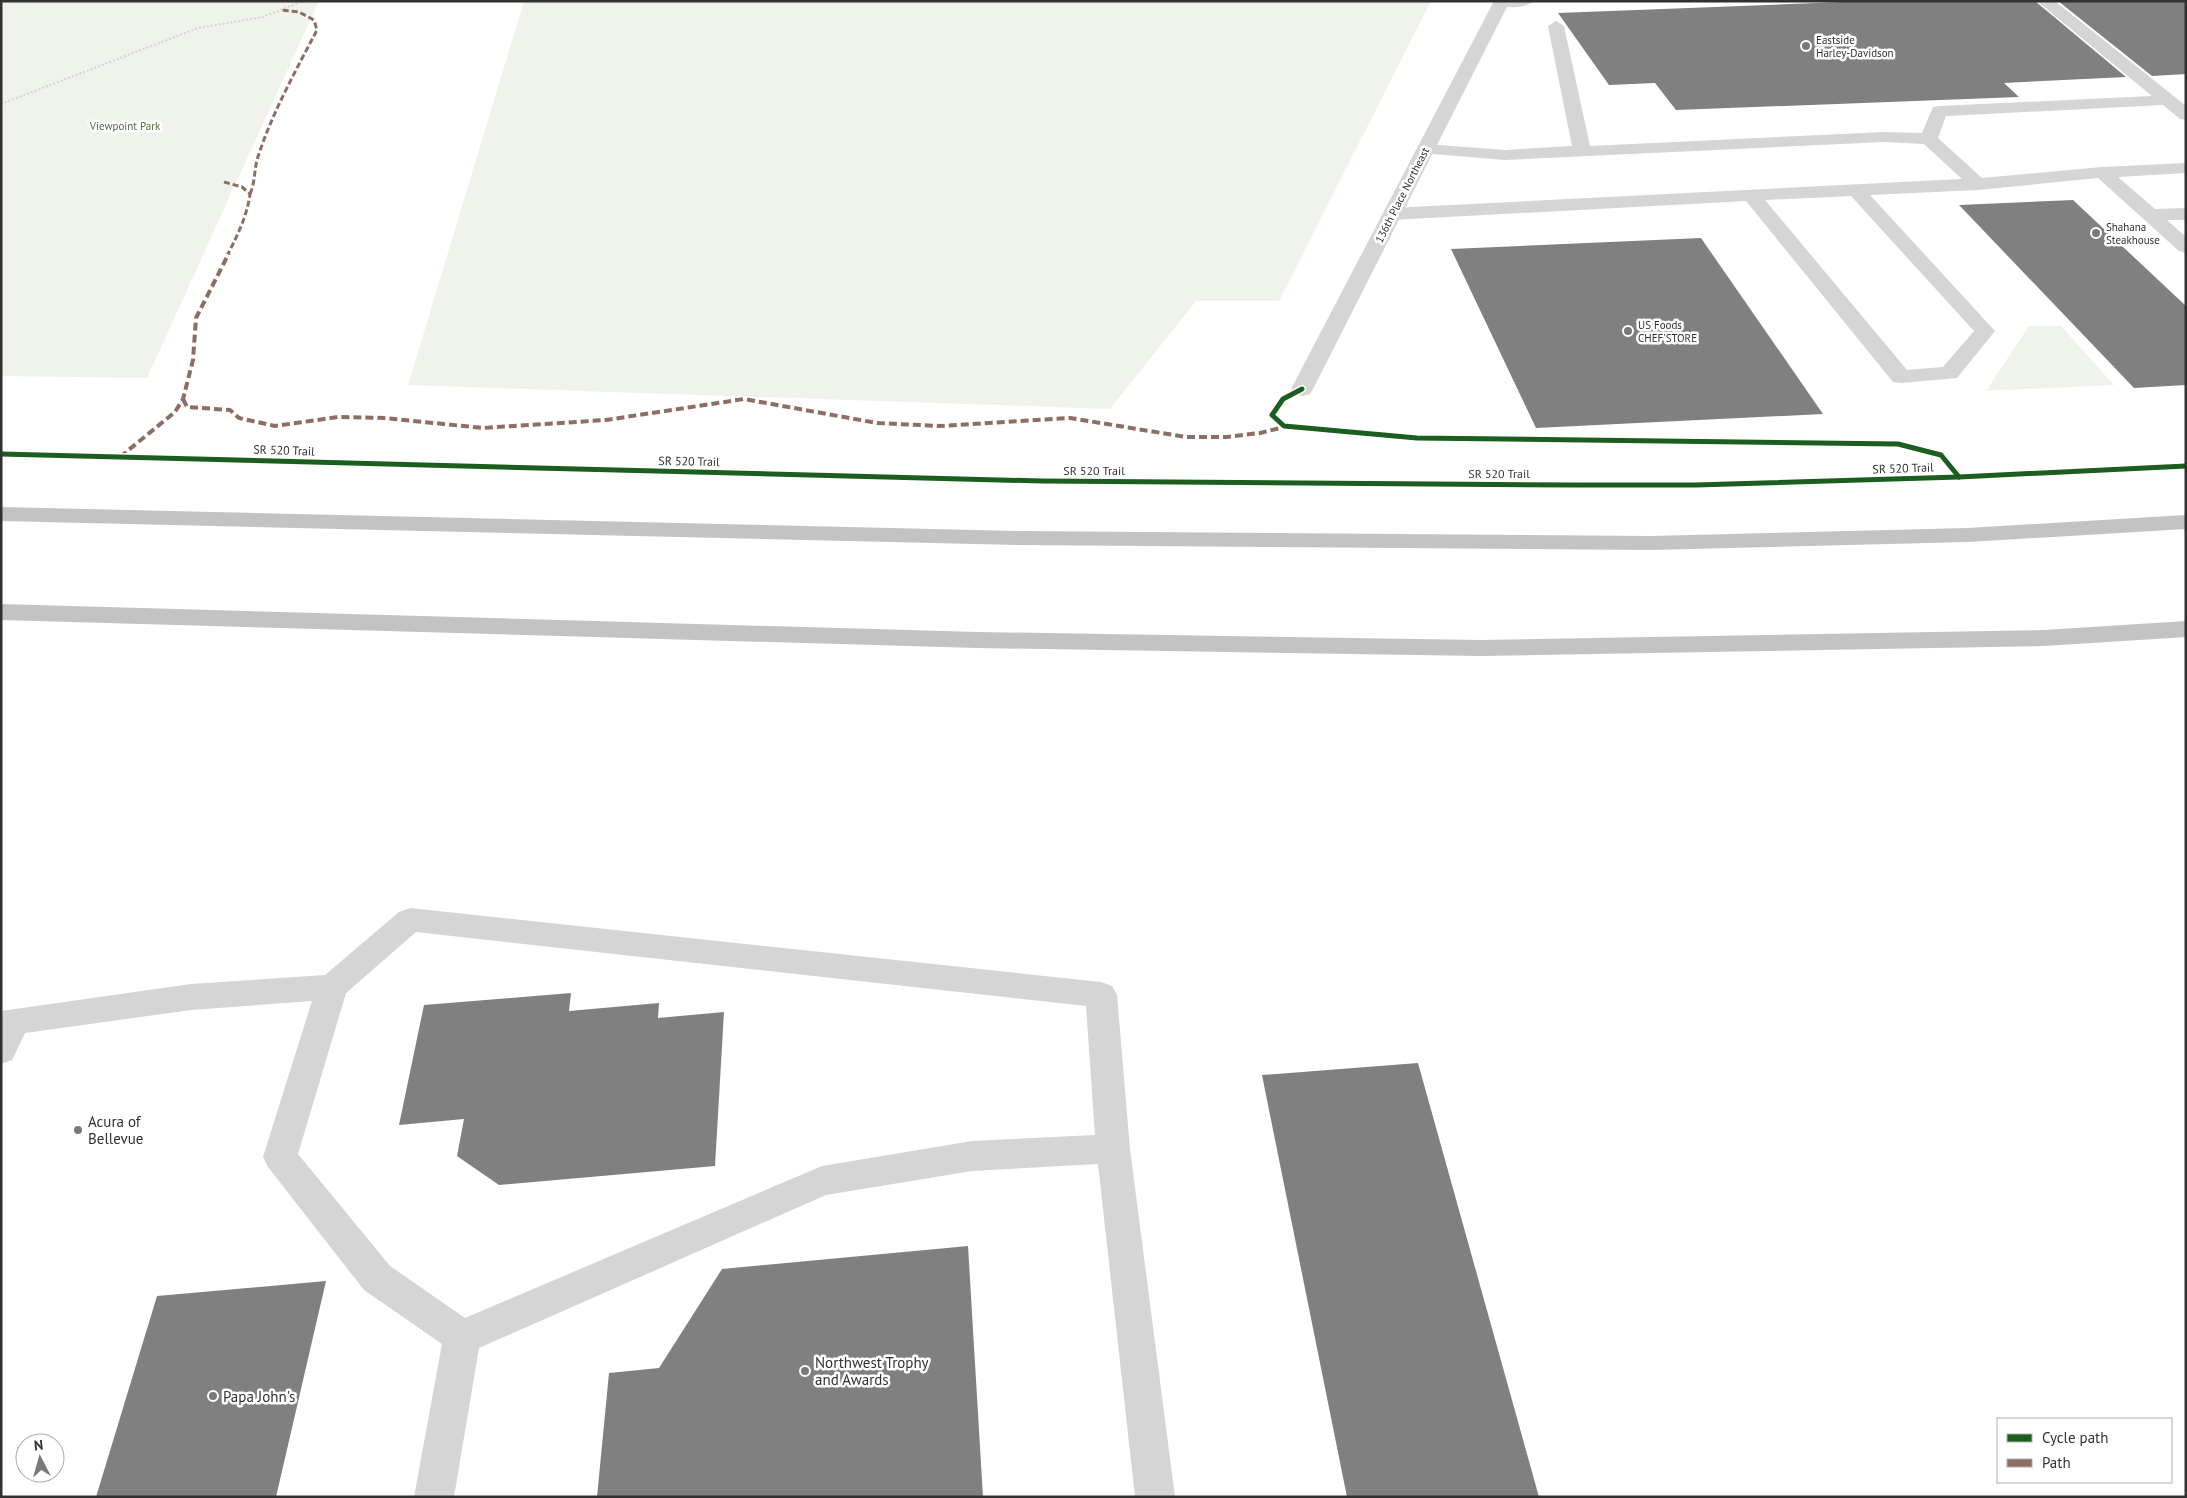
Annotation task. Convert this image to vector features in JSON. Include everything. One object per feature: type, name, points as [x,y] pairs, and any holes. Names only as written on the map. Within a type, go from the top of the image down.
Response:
[{"type":"highway","points":[[1,514],[1019,538],[1651,544],[1968,535],[2186,522]]},
{"type":"highway","points":[[1,612],[977,640],[1480,648],[2044,638],[2186,630]]},
{"type":"street","points":[[1502,2],[1525,1]]},
{"type":"street","points":[[2045,1],[2186,115]]},
{"type":"street","name":"136th Place Northeast","points":[[1302,388],[1502,2]]},
{"type":"street","points":[[1556,26],[1582,152]]},
{"type":"street","points":[[1930,138],[1939,111],[2167,100]]},
{"type":"street","points":[[1426,149],[1504,154],[1582,152],[1883,136],[1930,138],[1978,184]]},
{"type":"street","points":[[1392,214],[1978,184],[2102,172],[2186,168]]},
{"type":"street","points":[[2102,172],[2186,247]]},
{"type":"street","points":[[1751,196],[1901,377],[1949,373],[1985,331],[1856,191]]},
{"type":"street","points":[[2150,215],[2186,214]]},
{"type":"street","points":[[462,1337],[377,1278],[280,1157],[332,987],[410,920],[1102,995],[1113,1149],[1155,1497]]},
{"type":"street","points":[[1,1051],[8,1023],[192,997],[332,987]]},
{"type":"street","points":[[462,1337],[822,1181],[972,1156],[1113,1149]]},
{"type":"street","points":[[434,1497],[462,1337]]},
{"type":"path","points":[[1,104],[198,28],[263,17],[303,1]]},
{"type":"green space","name":"Viewpoint Park","points":[[1,1],[319,1],[147,378],[1,376]]},
{"type":"green space","points":[[524,1],[1431,1],[1279,301],[1196,301],[1110,409],[408,385]]},
{"type":"green space","points":[[2029,326],[2061,326],[2114,385],[1986,391]]},
{"type":"building","name":"Eastside Harley-Davidson","points":[[1867,1],[2035,1],[2126,77],[2004,83],[2019,97],[1676,110],[1655,83],[1609,85],[1558,13]]},
{"type":"building","points":[[2058,1],[2186,1],[2186,74],[2152,76]]},
{"type":"building","points":[[2073,200],[2186,306],[2186,385],[2134,388],[1959,205]]},
{"type":"building","name":"US Foods CHEF'STORE","points":[[1701,238],[1823,414],[1536,428],[1451,249]]},
{"type":"building","points":[[571,993],[569,1011],[659,1003],[658,1018],[724,1012],[715,1166],[499,1185],[457,1156],[464,1119],[399,1125],[424,1005]]},
{"type":"building","points":[[1418,1063],[1539,1497],[1347,1497],[1262,1075]]},
{"type":"building","name":"Northwest Trophy and Awards","points":[[968,1246],[983,1497],[597,1497],[609,1373],[659,1368],[722,1269]]},
{"type":"building","name":"Papa John's","points":[[326,1281],[276,1497],[96,1497],[157,1296]]},
{"type":"marked path","points":[[250,194],[254,185],[257,161],[289,83],[317,30],[314,20],[299,12],[281,10]]},
{"type":"marked path","points":[[120,457],[175,412],[183,399],[193,360],[196,318],[241,229],[248,209],[250,194],[242,187],[224,182]]},
{"type":"marked path","points":[[183,399],[187,407],[230,410],[239,418],[275,426],[338,417],[384,418],[483,428],[606,420],[744,399],[877,423],[940,426],[1070,418],[1186,437],[1226,437],[1260,433],[1288,426]]},
{"type":"cycle path","name":"SR 520 Trail","points":[[1302,389],[1283,399],[1272,415],[1284,426],[1417,438],[1898,444],[1941,455],[1959,477]]},
{"type":"cycle path","name":"SR 520 Trail","points":[[1,454],[1042,481],[1572,485],[1696,485],[1959,477],[2186,466]]},
{"type":"place","name":"Eastside Harley-Davidson","points":[[1806,46]]},
{"type":"place","name":"Shahana Steakhouse","points":[[2096,233]]},
{"type":"place","name":"US Foods CHEF'STORE","points":[[1628,331]]},
{"type":"place","name":"Acura of Bellevue","points":[[78,1130]]},
{"type":"place","name":"Northwest Trophy and Awards","points":[[805,1371]]},
{"type":"place","name":"Papa John's","points":[[213,1396]]}]
